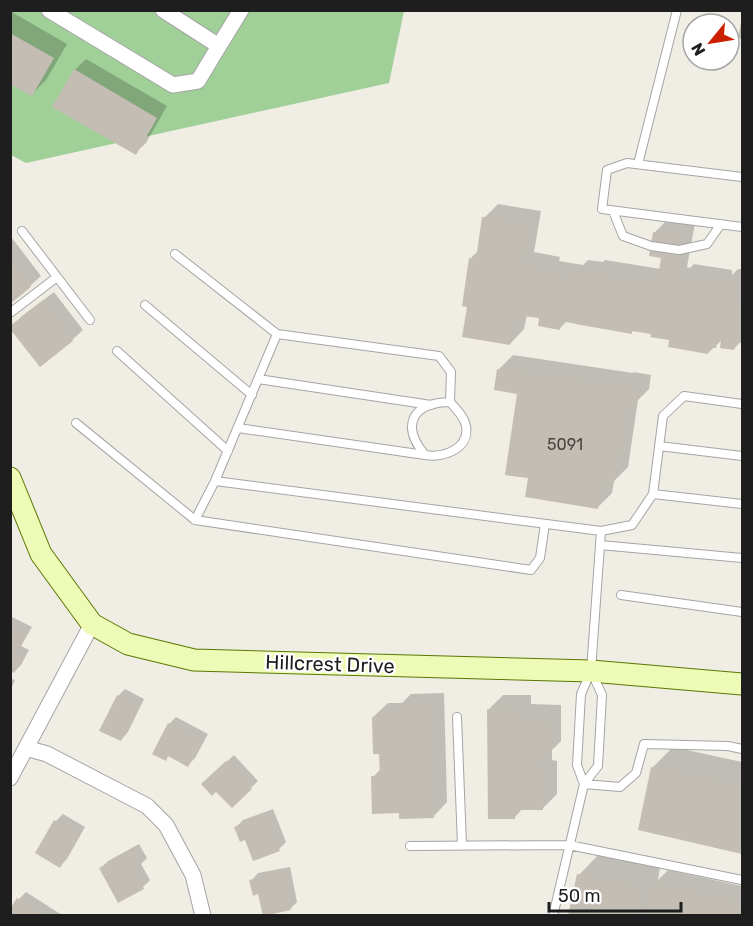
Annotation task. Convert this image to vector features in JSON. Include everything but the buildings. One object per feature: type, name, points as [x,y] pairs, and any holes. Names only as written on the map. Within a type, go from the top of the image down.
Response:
[{"type":"street","points":[[49,10],[173,85],[198,81],[241,10]]},
{"type":"street","points":[[163,10],[219,46]]},
{"type":"street","name":"Hillcrest Drive","points":[[10,478],[41,554],[92,624],[128,644],[194,660],[591,671],[742,684]]},
{"type":"street","points":[[10,778],[92,624]]},
{"type":"street","points":[[26,748],[46,754],[147,806],[166,825],[193,874],[203,915]]},
{"type":"lane","points":[[638,164],[677,10]]},
{"type":"lane","points":[[742,177],[627,163],[607,170],[602,209],[742,227]]},
{"type":"lane","points":[[613,211],[623,236],[651,246],[679,250],[707,244],[721,224]]},
{"type":"lane","points":[[22,231],[90,320]]},
{"type":"lane","points":[[175,254],[278,334],[439,356],[451,372],[450,402],[463,418],[466,428],[462,443],[453,451],[434,457],[238,428]]},
{"type":"lane","points":[[10,313],[57,277]]},
{"type":"lane","points":[[145,305],[252,395]]},
{"type":"lane","points":[[195,520],[215,481],[278,334]]},
{"type":"lane","points":[[117,351],[228,451]]},
{"type":"lane","points":[[258,379],[431,405]]},
{"type":"lane","points":[[215,481],[601,531],[632,525],[653,494],[663,416],[684,396],[742,404]]},
{"type":"lane","points":[[425,455],[412,435],[411,421],[418,412],[431,405],[450,402]]},
{"type":"lane","points":[[76,423],[195,520],[531,570],[540,558],[545,524]]},
{"type":"lane","points":[[659,446],[742,456]]},
{"type":"lane","points":[[653,494],[742,504]]},
{"type":"lane","points":[[584,784],[577,765],[581,694],[591,671],[601,531]]},
{"type":"lane","points":[[600,545],[742,558]]},
{"type":"lane","points":[[621,595],[742,612]]},
{"type":"lane","points":[[553,915],[584,784],[598,766],[602,695],[591,671]]},
{"type":"lane","points":[[457,717],[462,845]]},
{"type":"lane","points":[[584,784],[620,788],[636,773],[644,744],[728,746],[742,749]]},
{"type":"lane","points":[[410,846],[569,845],[742,880]]},
{"type":"green space","points":[[10,11],[404,11],[389,83],[26,163],[11,155]]}]
